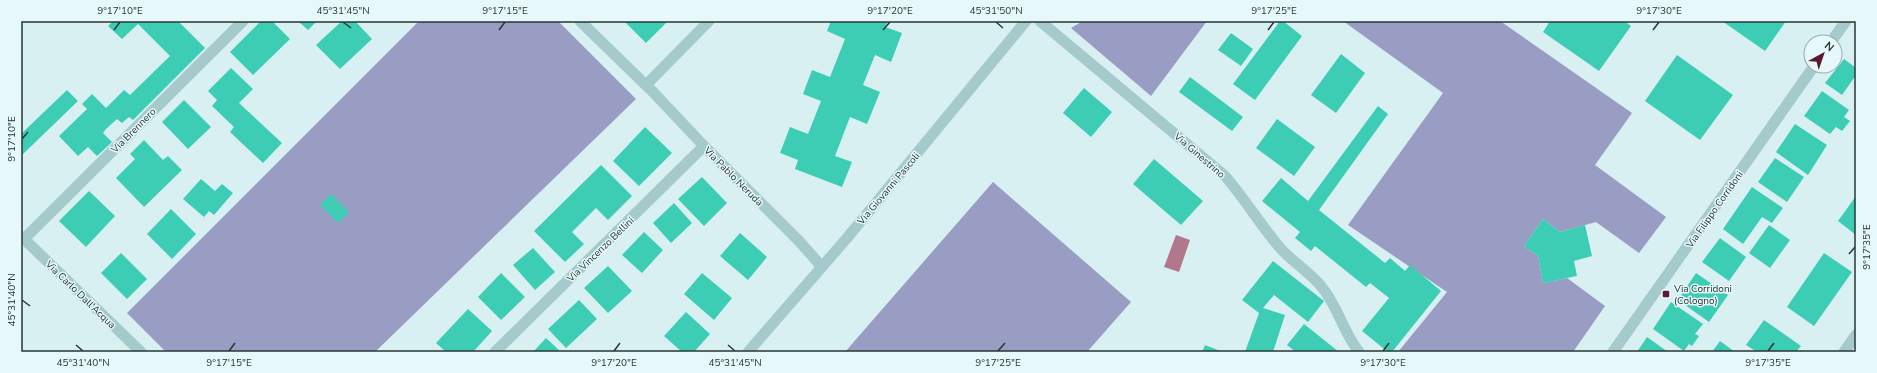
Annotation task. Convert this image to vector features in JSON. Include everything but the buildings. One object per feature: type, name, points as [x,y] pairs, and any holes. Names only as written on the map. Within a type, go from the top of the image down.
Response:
[{"type":"street","name":"Via Brennero","points":[[23,238],[243,21]]},
{"type":"street","name":"Via Pablo Neruda","points":[[580,21],[646,85],[704,146],[799,241],[822,267]]},
{"type":"street","points":[[646,85],[709,21]]},
{"type":"street","name":"Via Giovanni Pascoli","points":[[748,352],[822,267],[1026,21]]},
{"type":"street","name":"Via Ginestrino","points":[[1040,21],[1225,176],[1278,245],[1321,286],[1335,305],[1350,341],[1359,352]]},
{"type":"street","points":[[1837,34],[1846,21]]},
{"type":"street","name":"Via Filippo Corridoni","points":[[1613,352],[1808,74]]},
{"type":"street","name":"Via Vincenzo Bellini","points":[[495,352],[704,146]]},
{"type":"street","name":"Via Carlo Dall'Acqua","points":[[23,238],[140,352]]},
{"type":"street","points":[[1844,352],[1856,335]]},
{"type":"shaded area","points":[[419,21],[558,21],[636,99],[375,352],[166,352],[127,313]]},
{"type":"shaded area","points":[[1083,21],[1207,21],[1151,96],[1071,28]]},
{"type":"shaded area","points":[[1343,21],[1500,21],[1632,113],[1595,165],[1666,217],[1639,253],[1596,222],[1560,232],[1543,219],[1524,246],[1538,256],[1543,283],[1567,278],[1605,306],[1573,352],[1398,352],[1447,292],[1348,225],[1443,93]]},
{"type":"shaded area","points":[[993,182],[1131,302],[1087,352],[845,352]]},
{"type":"shaded area","points":[[1176,235],[1190,240],[1179,272],[1164,267]]},
{"type":"place","name":"Via Corridoni (Cologno)","points":[[1666,294]]}]
